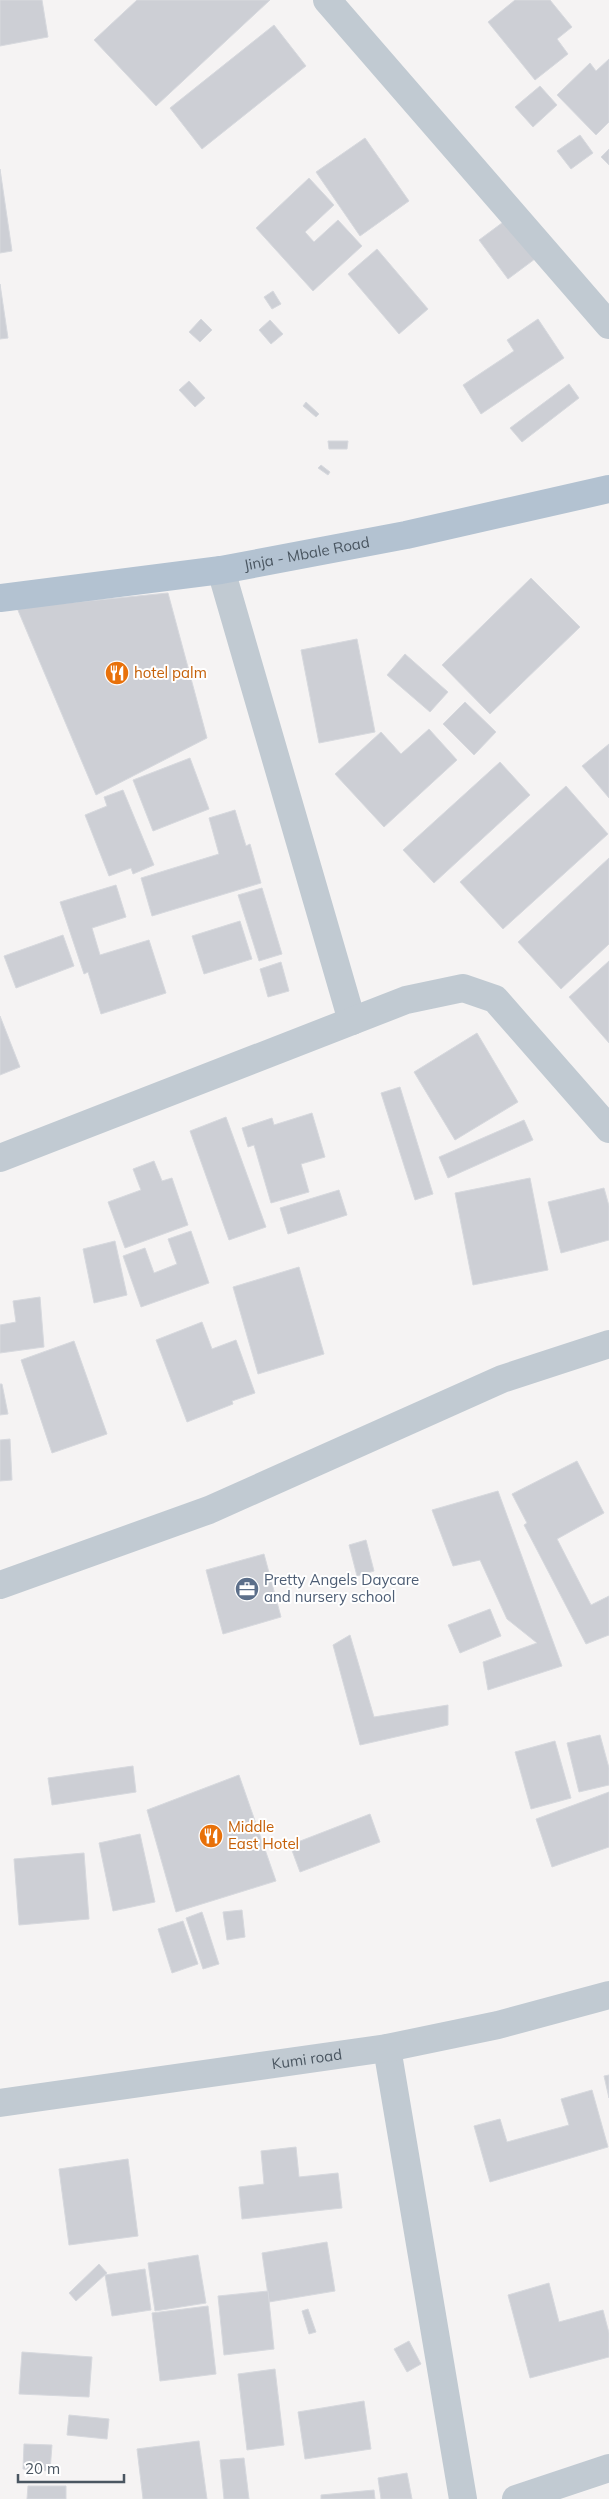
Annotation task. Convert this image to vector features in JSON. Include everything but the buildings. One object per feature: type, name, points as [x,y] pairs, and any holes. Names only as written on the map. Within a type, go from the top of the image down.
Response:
[{"type":"main road","name":"Jinja - Mbale Road","points":[[0,598],[221,570],[406,535],[609,489]]},
{"type":"street","points":[[327,0],[609,325]]},
{"type":"street","points":[[221,570],[352,1021]]},
{"type":"street","points":[[0,1158],[406,1000],[463,988],[495,999],[609,1129]]},
{"type":"street","points":[[0,1585],[33,1575],[210,1510],[502,1380],[609,1344]]},
{"type":"street","name":"Kumi road","points":[[0,2103],[387,2048],[498,2025],[609,1995]]},
{"type":"street","points":[[387,2048],[463,2499]]},
{"type":"street","points":[[516,2499],[609,2468]]},
{"type":"place","name":"hotel palm","points":[[117,673]]},
{"type":"place","name":"Pretty Angels Daycare and nursery school","points":[[247,1589]]},
{"type":"place","name":"Middle East Hotel","points":[[211,1836]]}]
